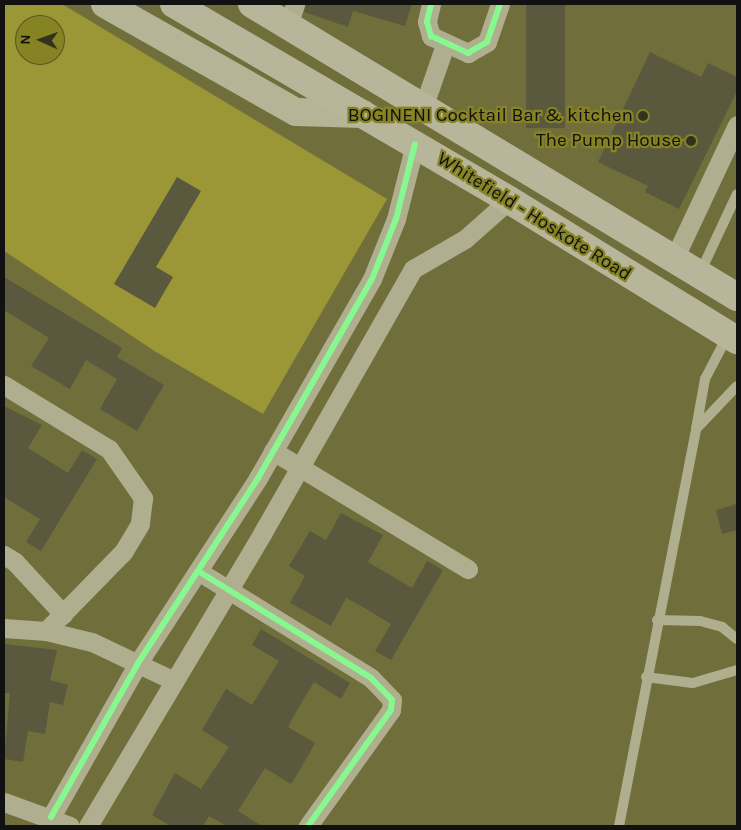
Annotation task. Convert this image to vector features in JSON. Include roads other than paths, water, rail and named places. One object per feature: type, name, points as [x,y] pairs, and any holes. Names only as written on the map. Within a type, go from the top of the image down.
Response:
[{"type":"main road","name":"Whitefield - Hoskote Road","points":[[174,4],[415,144],[733,337]]},
{"type":"main road","name":"Whitefield - Hoskote Road","points":[[252,4],[291,15],[423,108],[673,261],[737,297]]},
{"type":"street","points":[[105,4],[296,112],[363,114]]},
{"type":"street","points":[[431,4],[427,30],[445,45],[468,53],[479,50],[487,42],[500,4]]},
{"type":"street","points":[[423,108],[445,45]]},
{"type":"street","points":[[673,261],[737,125]]},
{"type":"street","points":[[50,817],[138,663],[273,451],[372,278],[396,219],[415,144]]},
{"type":"street","points":[[88,826],[229,590],[413,269],[465,239],[509,200]]},
{"type":"street","points":[[4,385],[109,449],[143,498],[140,524],[123,552],[46,631]]},
{"type":"street","points":[[273,451],[468,569]]},
{"type":"street","points":[[4,555],[63,614]]},
{"type":"street","points":[[198,571],[371,678],[392,700],[391,710],[308,826]]},
{"type":"street","points":[[4,628],[46,631],[92,642],[174,681]]},
{"type":"street","points":[[4,802],[50,817],[70,826]]},
{"type":"lane","points":[[699,276],[737,194]]},
{"type":"lane","points":[[619,826],[646,677],[705,379],[733,337]]},
{"type":"lane","points":[[696,429],[737,386]]},
{"type":"lane","points":[[657,620],[700,621],[722,627],[737,639]]},
{"type":"lane","points":[[646,677],[693,683],[737,670]]},
{"type":"place","name":"BOGINENI Cocktail Bar & kitchen","points":[[643,116]]},
{"type":"place","name":"The Pump House","points":[[691,141]]}]
